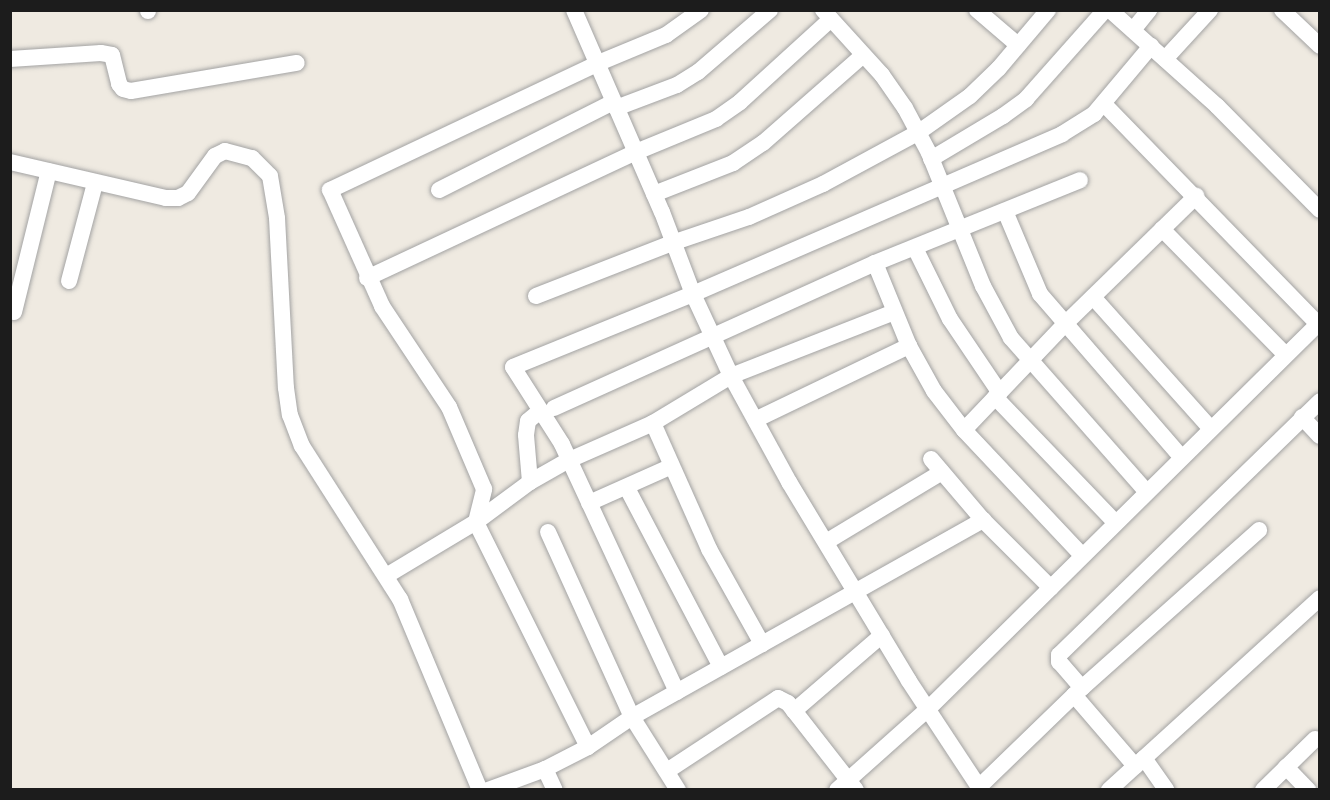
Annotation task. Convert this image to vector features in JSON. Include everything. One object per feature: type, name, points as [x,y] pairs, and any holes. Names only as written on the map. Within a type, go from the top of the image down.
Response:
[{"type":"street","points":[[574,10],[654,194],[693,294],[731,376],[757,419],[789,482],[928,709],[980,788],[1078,692],[1259,530]]},
{"type":"street","points":[[588,747],[476,522],[484,489],[449,407],[382,306],[330,190],[596,64],[666,35],[700,10]]},
{"type":"street","points":[[439,190],[614,105],[677,85],[698,72],[770,10]]},
{"type":"street","points":[[977,10],[1018,45]]},
{"type":"street","points":[[536,296],[672,243],[749,217],[802,194],[919,132],[970,96],[1048,10]]},
{"type":"street","points":[[931,159],[1003,116],[1026,99],[1108,10],[1217,106],[1320,210]]},
{"type":"street","points":[[1133,30],[1149,10]]},
{"type":"street","points":[[1165,58],[1210,10]]},
{"type":"street","points":[[1282,10],[1320,46]]},
{"type":"street","points":[[368,278],[636,152],[708,123],[740,102],[827,15],[906,108],[931,159],[998,318],[1030,361],[1147,492]]},
{"type":"street","points":[[677,692],[589,503],[567,461],[547,409],[513,367],[693,294],[1062,134],[1077,126],[1104,104],[1151,46]]},
{"type":"street","points":[[10,59],[108,54],[114,58],[119,84],[123,89],[131,91],[297,63]]},
{"type":"street","points":[[654,194],[733,164],[763,143],[863,55]]},
{"type":"street","points":[[667,771],[773,701],[783,700],[794,711],[847,786],[1319,323],[1104,104]]},
{"type":"street","points":[[10,162],[166,198],[178,198],[188,193],[215,156],[225,151],[252,158],[270,176],[277,218],[290,415],[302,446],[400,598],[480,789]]},
{"type":"street","points":[[14,312],[49,171]]},
{"type":"street","points":[[530,482],[526,435],[528,421],[547,409],[875,263],[1080,180]]},
{"type":"street","points":[[69,281],[95,183]]},
{"type":"street","points":[[964,430],[1064,325],[1196,196]]},
{"type":"street","points":[[1005,211],[1040,294],[1064,325],[1181,458]]},
{"type":"street","points":[[1162,229],[1285,354]]},
{"type":"street","points":[[915,248],[950,318],[998,395],[1115,522]]},
{"type":"street","points":[[875,263],[909,346],[934,391],[964,430],[1082,555]]},
{"type":"street","points":[[1093,297],[1211,429]]},
{"type":"street","points":[[386,576],[476,522],[530,482],[567,461],[653,423],[731,376],[894,312]]},
{"type":"street","points":[[757,419],[909,346]]},
{"type":"street","points":[[1166,789],[1139,762],[1078,692],[1059,662],[1059,655],[1320,401]]},
{"type":"street","points":[[1302,417],[1320,436]]},
{"type":"street","points":[[653,423],[670,467],[709,549],[762,644]]},
{"type":"street","points":[[931,459],[982,520],[1051,588]]},
{"type":"street","points":[[589,503],[670,467]]},
{"type":"street","points":[[826,542],[942,472]]},
{"type":"street","points":[[627,488],[721,667]]},
{"type":"street","points":[[488,789],[545,769],[588,747],[632,717],[982,520]]},
{"type":"street","points":[[548,532],[632,717],[678,789]]},
{"type":"street","points":[[1109,789],[1320,598]]},
{"type":"street","points":[[794,711],[882,635]]},
{"type":"street","points":[[1263,789],[1315,739]]},
{"type":"street","points":[[1286,767],[1308,789]]},
{"type":"street","points":[[545,769],[555,789]]}]
